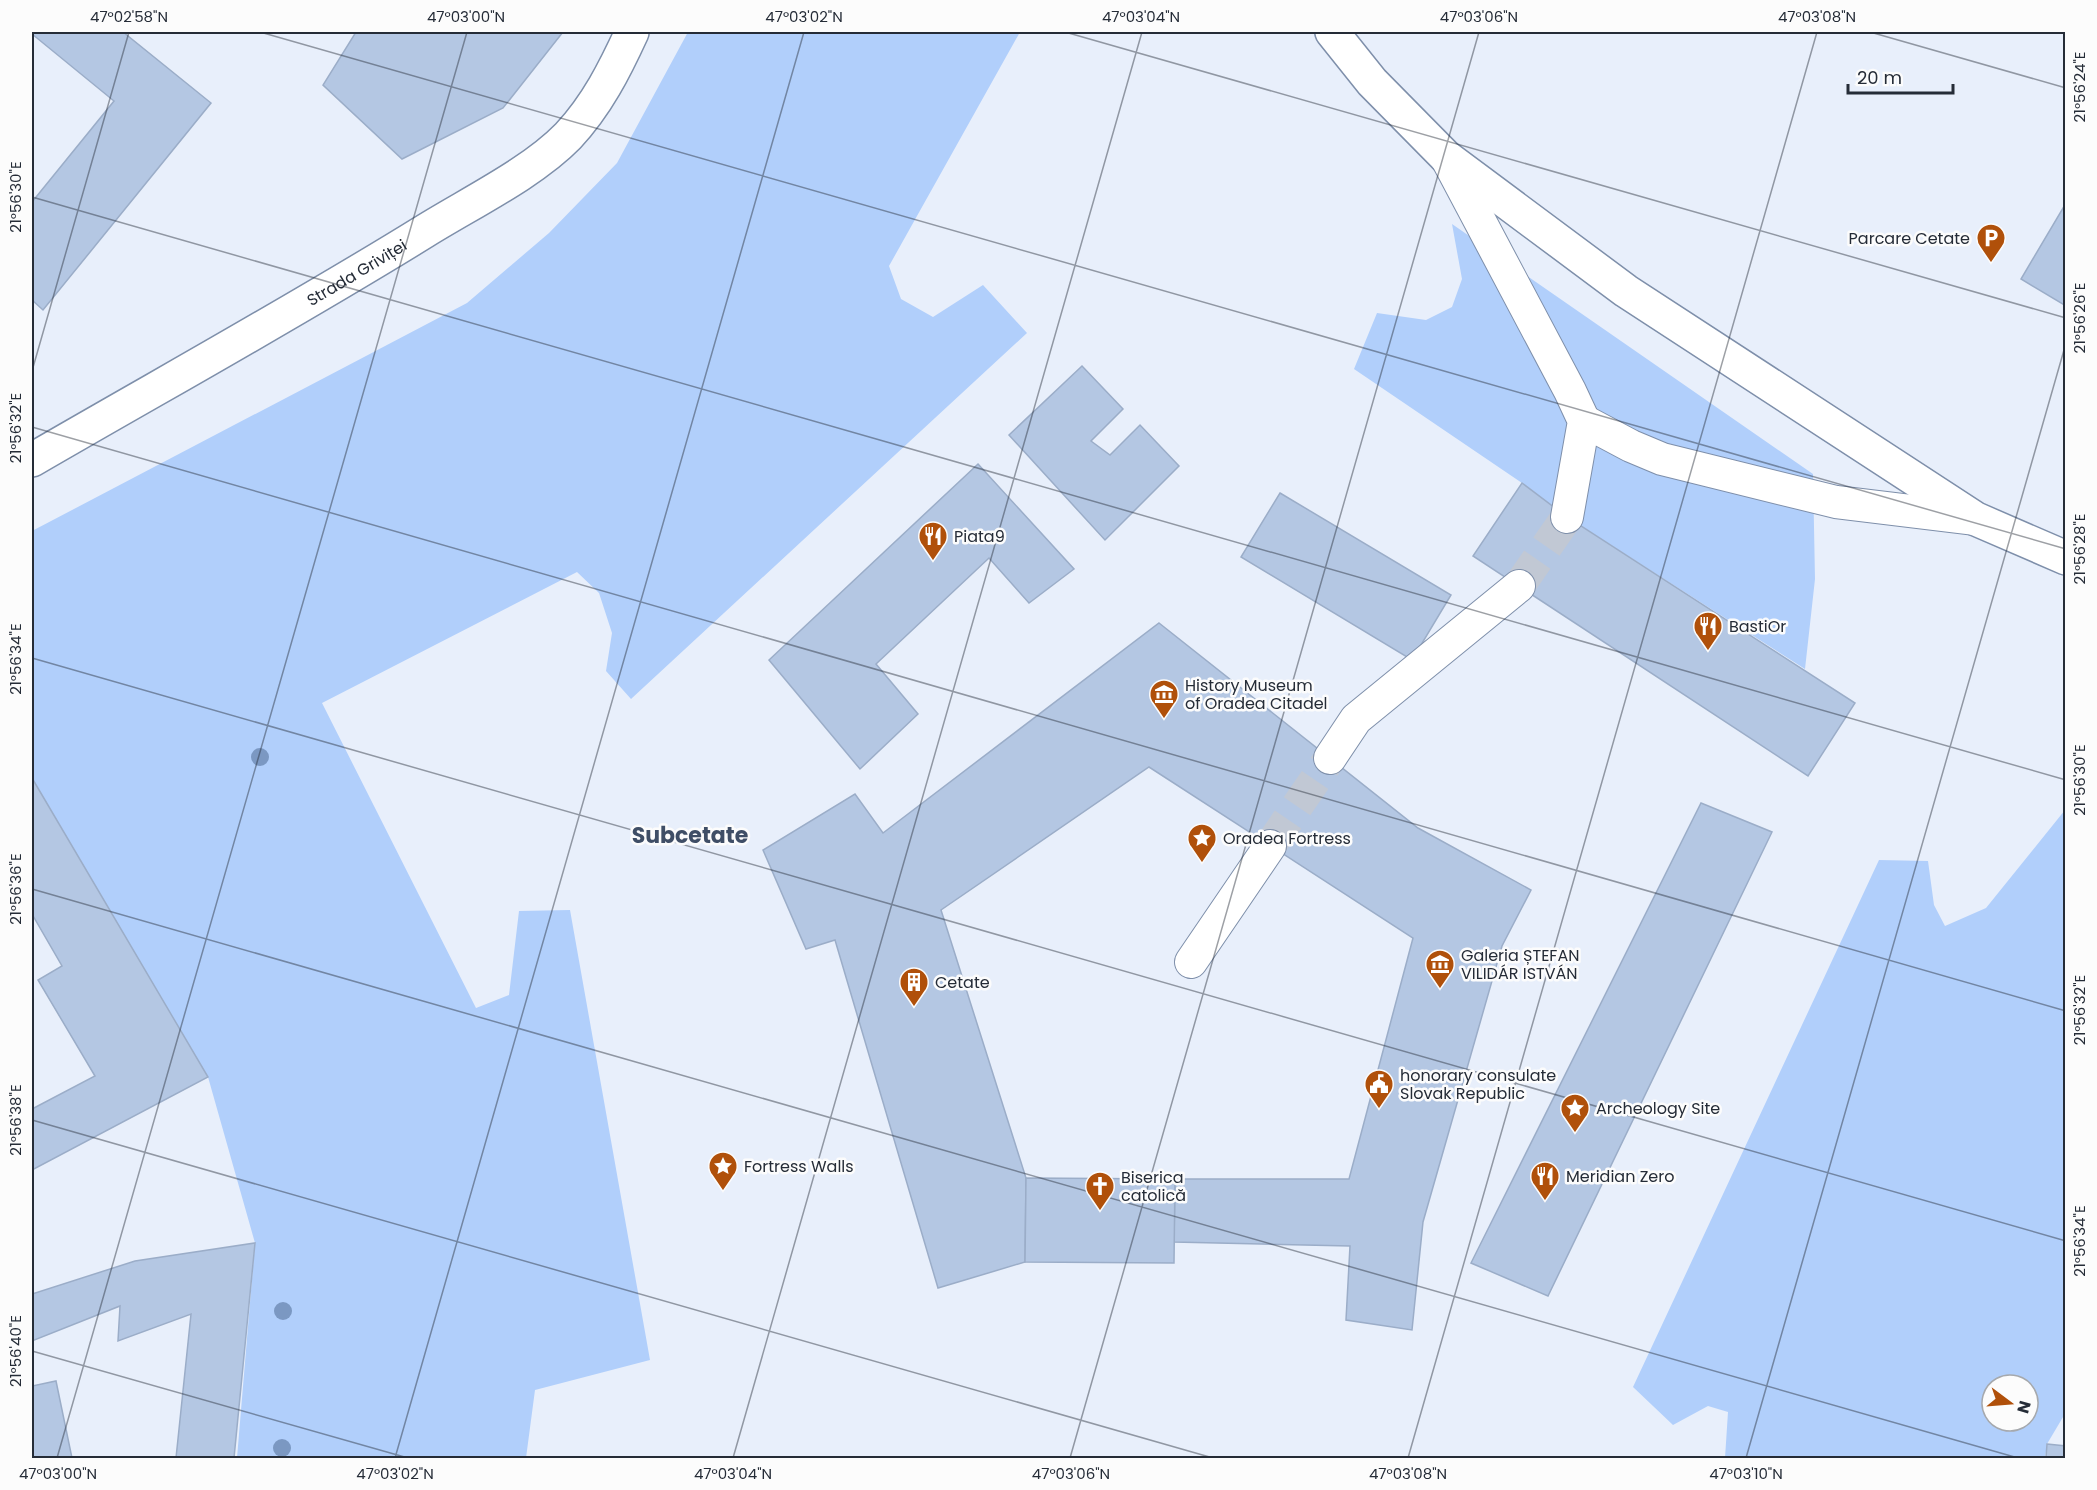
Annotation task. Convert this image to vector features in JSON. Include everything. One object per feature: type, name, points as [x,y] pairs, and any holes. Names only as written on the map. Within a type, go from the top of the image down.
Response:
[{"type":"street","name":"Strada Griviței","points":[[32,460],[411,239],[546,156],[589,112],[611,77],[633,32]]},
{"type":"street","points":[[1332,32],[1371,82],[1446,157],[1626,291],[1976,519],[2066,558]]},
{"type":"street","points":[[1446,157],[1584,421],[1567,517]]},
{"type":"street","points":[[1584,421],[1631,446],[1662,459],[1836,502],[1976,519]]},
{"type":"street","points":[[1330,758],[1356,719],[1519,586]]},
{"type":"street","points":[[1191,962],[1270,846]]},
{"type":"shaded area","points":[[688,32],[1020,32],[889,266],[901,299],[933,317],[983,285],[1027,333],[631,699],[606,671],[612,633],[599,593],[577,572],[322,703],[476,1008],[509,995],[519,911],[570,910],[650,1360],[535,1390],[526,1458],[237,1458],[255,1243],[208,1077],[32,778],[32,531],[467,303],[549,233],[617,163]]},
{"type":"shaded area","points":[[1452,224],[1813,474],[1815,579],[1805,669],[1567,517],[1522,483],[1354,369],[1377,313],[1426,320],[1452,307],[1462,279]]},
{"type":"shaded area","points":[[2065,810],[2066,1412],[2047,1444],[2045,1458],[1725,1458],[1728,1412],[1708,1406],[1673,1425],[1633,1387],[1879,860],[1928,861],[1934,905],[1945,926],[1986,908]]},
{"type":"building","points":[[32,32],[123,32],[211,103],[43,310],[32,300],[32,202],[114,101]]},
{"type":"building","points":[[356,32],[563,32],[503,108],[402,159],[323,85]]},
{"type":"building","points":[[2066,203],[2066,306],[2021,279]]},
{"type":"building","points":[[1082,366],[1123,409],[1091,441],[1110,455],[1140,425],[1179,466],[1105,540],[1009,435]]},
{"type":"building","points":[[978,464],[1074,569],[1029,603],[989,558],[876,664],[918,714],[860,769],[769,660]]},
{"type":"building","points":[[1522,483],[1567,517],[1855,703],[1808,776],[1473,556]]},
{"type":"building","points":[[1280,493],[1451,595],[1412,660],[1241,557]]},
{"type":"building","name":"Cetate","points":[[1159,623],[1418,828],[1531,890],[1502,946],[1423,1222],[1412,1330],[1346,1320],[1350,1246],[1174,1242],[1175,1179],[1349,1179],[1413,938],[1149,767],[941,910],[1026,1178],[1025,1262],[938,1288],[835,940],[806,949],[763,850],[855,794],[883,833]]},
{"type":"building","points":[[32,778],[208,1077],[32,1170],[32,1109],[95,1076],[38,980],[62,966],[32,914]]},
{"type":"building","points":[[1701,803],[1772,832],[1548,1296],[1471,1263]]},
{"type":"building","name":"Biserica catolică","points":[[1026,1178],[1175,1179],[1174,1263],[1025,1262]]},
{"type":"building","points":[[255,1243],[234,1458],[176,1458],[191,1314],[118,1341],[120,1306],[32,1341],[32,1294],[135,1261]]},
{"type":"building","points":[[56,1381],[72,1458],[32,1458],[32,1386]]},
{"type":"building","points":[[2047,1444],[2066,1446],[2066,1458],[2046,1458]]},
{"type":"tunnel","points":[[1519,586],[1567,517]]},
{"type":"tunnel","points":[[1270,846],[1330,758]]},
{"type":"place","name":"Parcare Cetate","points":[[1991,264]]},
{"type":"place","name":"Piata9","points":[[933,562]]},
{"type":"place","name":"BastiOr","points":[[1708,652]]},
{"type":"place","name":"History Museum of Oradea Citadel","points":[[1164,720]]},
{"type":"place","name":"Oradea Fortress","points":[[1202,864]]},
{"type":"place","name":"Galeria ȘTEFAN VILIDÁR ISTVÁN","points":[[1440,990]]},
{"type":"place","name":"Cetate","points":[[914,1008]]},
{"type":"place","name":"honorary consulate Slovak Republic","points":[[1379,1110]]},
{"type":"place","name":"Archeology Site","points":[[1575,1134]]},
{"type":"place","name":"Fortress Walls","points":[[723,1192]]},
{"type":"place","name":"Meridian Zero","points":[[1545,1202]]},
{"type":"place","name":"Biserica catolică","points":[[1100,1212]]},
{"type":"district","name":"Subcetate","points":[[690,835]]}]
